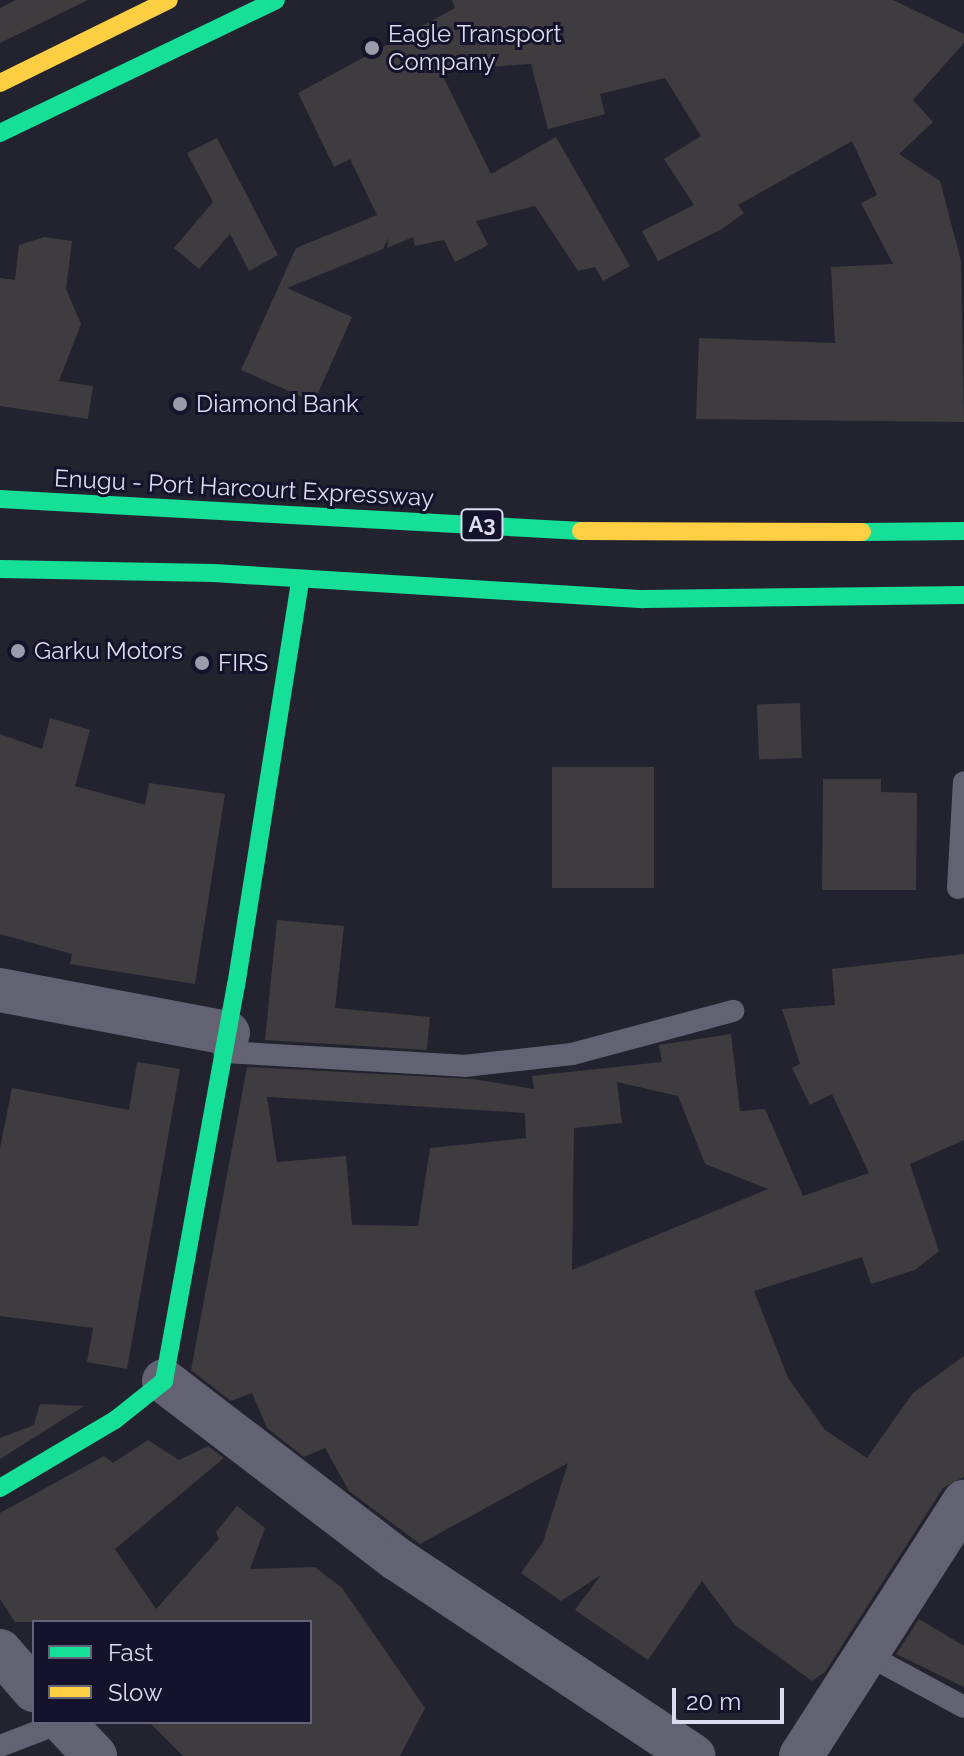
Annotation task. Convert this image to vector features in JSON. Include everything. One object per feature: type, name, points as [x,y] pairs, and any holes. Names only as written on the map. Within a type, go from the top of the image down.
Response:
[{"type":"main road","points":[[0,83],[169,0]]},
{"type":"main road","points":[[0,133],[276,0]]},
{"type":"main road","name":"Enugu - Port Harcourt Expressway","points":[[0,499],[651,535],[964,531]]},
{"type":"main road","points":[[0,569],[300,580],[643,599],[964,595]]},
{"type":"main road","points":[[0,1488],[115,1420],[164,1381],[226,1042],[300,580]]},
{"type":"street","points":[[0,990],[226,1042]]},
{"type":"street","points":[[164,1381],[397,1559],[693,1756]]},
{"type":"street","points":[[801,1756],[964,1502]]},
{"type":"street","points":[[0,1651],[32,1688]]},
{"type":"street","points":[[65,1724],[95,1756]]},
{"type":"lane","points":[[958,888],[964,782]]},
{"type":"lane","points":[[226,1042],[464,1066],[572,1054],[733,1011]]},
{"type":"lane","points":[[866,1654],[964,1707]]},
{"type":"lane","points":[[0,1746],[58,1724]]},
{"type":"building","points":[[16,0],[88,0],[0,43],[0,8]]},
{"type":"building","points":[[452,0],[893,0],[964,34],[964,43],[913,100],[933,122],[899,154],[940,181],[961,261],[964,422],[696,419],[699,338],[835,343],[831,267],[893,264],[861,203],[877,195],[852,141],[738,205],[744,213],[722,229],[658,261],[642,231],[694,205],[664,159],[701,136],[665,78],[600,94],[605,114],[548,129],[531,64],[440,70],[491,174],[556,137],[630,266],[603,281],[595,267],[578,271],[535,206],[476,221],[488,245],[455,262],[444,240],[415,246],[413,237],[387,248],[388,238],[383,249],[287,288],[352,317],[314,402],[241,370],[296,248],[377,215],[350,159],[334,167],[298,93],[455,8]]},
{"type":"building","points":[[217,138],[278,255],[249,271],[230,234],[199,269],[174,248],[213,202],[187,153]]},
{"type":"building","points":[[44,237],[72,241],[66,289],[81,324],[59,381],[93,386],[88,419],[0,406],[0,278],[15,280],[19,245]]},
{"type":"building","points":[[800,703],[802,758],[759,759],[757,705]]},
{"type":"building","points":[[50,718],[90,730],[75,786],[145,805],[149,783],[225,794],[195,984],[70,964],[72,954],[0,934],[0,734],[42,749]]},
{"type":"building","points":[[552,767],[654,767],[654,888],[552,888]]},
{"type":"building","points":[[823,779],[881,779],[881,792],[917,793],[916,890],[822,890]]},
{"type":"building","points":[[277,920],[344,926],[335,1008],[430,1017],[427,1050],[265,1040]]},
{"type":"building","points":[[964,954],[964,1140],[910,1164],[939,1251],[915,1270],[871,1284],[862,1257],[754,1291],[788,1378],[825,1430],[867,1458],[913,1393],[964,1356],[964,1477],[943,1488],[825,1672],[812,1681],[735,1625],[702,1581],[648,1660],[575,1610],[601,1575],[561,1601],[521,1573],[543,1542],[568,1463],[420,1544],[349,1491],[325,1448],[304,1457],[267,1428],[252,1393],[231,1401],[191,1370],[247,1067],[473,1079],[534,1089],[532,1076],[662,1062],[659,1045],[731,1034],[740,1111],[765,1109],[803,1196],[869,1173],[832,1094],[810,1105],[792,1068],[800,1064],[782,1009],[835,1005],[832,969]],"holes":[[[617,1082],[678,1096],[705,1164],[768,1189],[572,1270],[574,1128],[622,1123]],[[267,1097],[525,1113],[526,1138],[430,1148],[418,1226],[352,1225],[346,1156],[277,1162]]]},
{"type":"building","points":[[137,1062],[180,1069],[127,1369],[87,1362],[93,1328],[0,1316],[0,1148],[12,1088],[129,1110]]},
{"type":"building","points":[[40,1404],[84,1406],[0,1459],[0,1438],[34,1425]]},
{"type":"building","points":[[148,1440],[179,1460],[208,1446],[224,1458],[115,1549],[156,1609],[219,1539],[216,1532],[237,1506],[265,1528],[250,1569],[315,1567],[342,1588],[425,1708],[400,1756],[183,1756],[151,1724],[312,1724],[312,1620],[15,1622],[0,1599],[0,1513],[104,1456],[113,1463]]},
{"type":"building","points":[[919,1619],[964,1646],[964,1687],[896,1654]]},
{"type":"traffic: fast","points":[[0,133],[276,0]]},
{"type":"traffic: fast","points":[[0,499],[581,531]]},
{"type":"traffic: fast","points":[[862,532],[964,531]]},
{"type":"traffic: fast","points":[[0,569],[213,573],[643,599],[964,595]]},
{"type":"traffic: fast","points":[[0,1488],[115,1420],[164,1381],[236,986],[300,580]]},
{"type":"traffic: slow","points":[[0,83],[169,0]]},
{"type":"traffic: slow","points":[[581,531],[862,532]]},
{"type":"place","name":"Eagle Transport Company","points":[[372,48]]},
{"type":"place","name":"Diamond Bank","points":[[180,404]]},
{"type":"place","name":"Garku Motors","points":[[18,651]]},
{"type":"place","name":"FIRS","points":[[202,663]]}]
